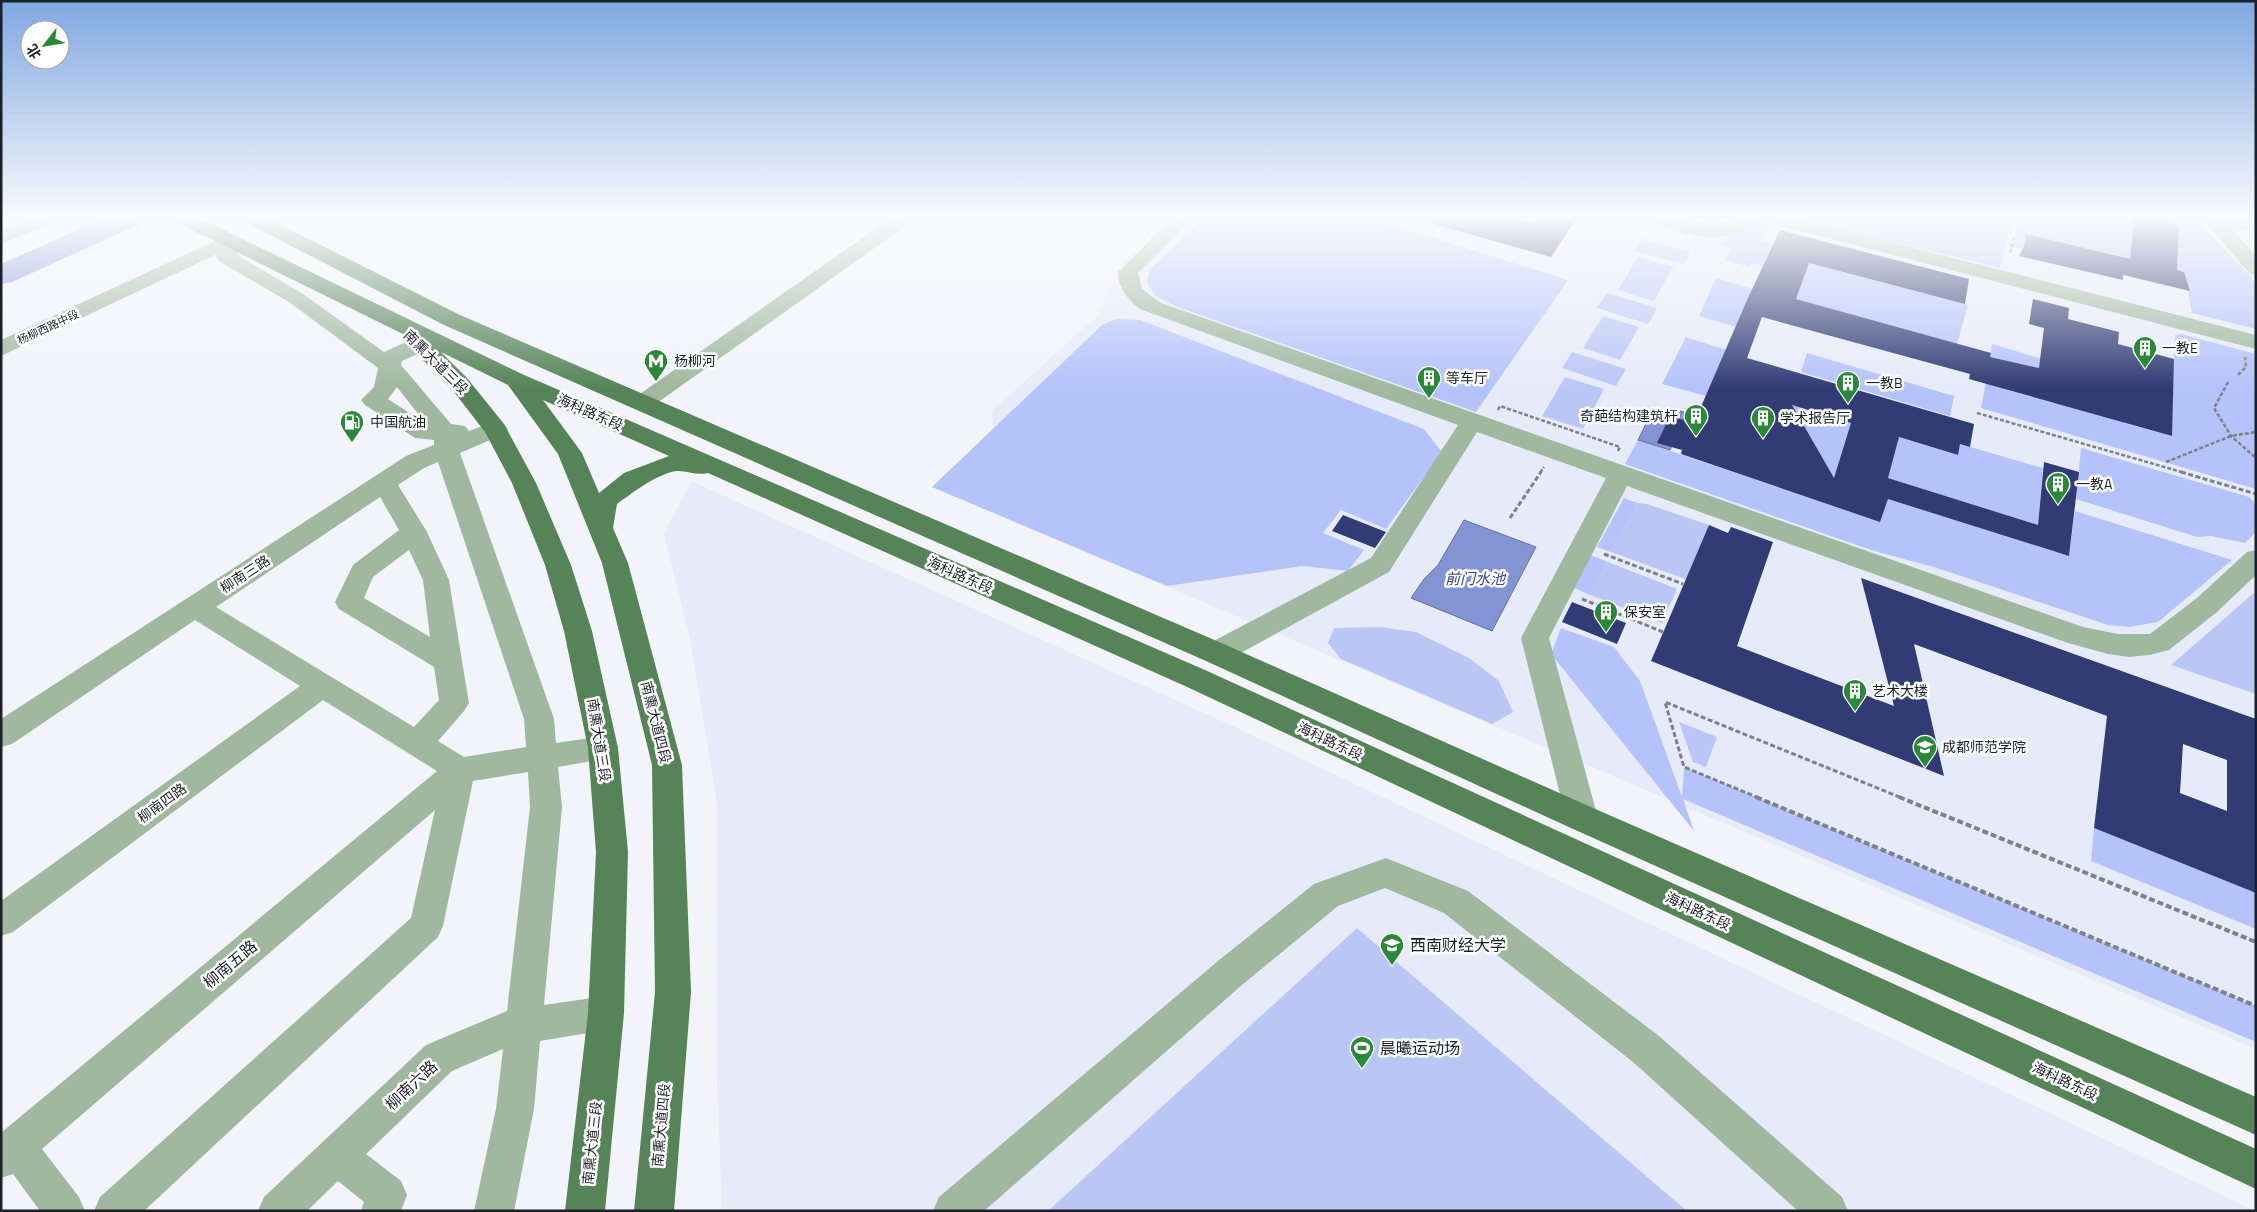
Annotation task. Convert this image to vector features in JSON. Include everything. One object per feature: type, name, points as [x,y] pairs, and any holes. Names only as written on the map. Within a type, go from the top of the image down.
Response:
[{"type":"main road","points":[[300,275],[399,324]]},
{"type":"main road","points":[[363,275],[452,320],[1216,653],[1582,818],[2256,1116]]},
{"type":"main road","name":"南熏大道四段","points":[[452,320],[515,379],[570,453],[616,563],[667,765],[673,992],[654,1211]]},
{"type":"main road","name":"南熏大道三段","points":[[399,324],[459,383],[496,429],[524,483],[558,565],[578,631],[603,748],[612,852],[606,1013],[585,1211]]},
{"type":"main road","name":"海科路东段","points":[[399,324],[515,379],[717,469],[1194,678],[2256,1169]]},
{"type":"main road","points":[[601,527],[604,501],[633,478],[674,463],[717,469]]},
{"type":"street","name":"杨柳西路中段","points":[[1,349],[157,275]]},
{"type":"street","points":[[256,275],[296,298],[389,366],[399,375],[446,440],[539,719],[546,807],[515,1109],[494,1211]]},
{"type":"street","points":[[642,403],[824,275]]},
{"type":"street","points":[[1128,275],[1130,287],[1144,303],[1164,312],[2078,636],[2113,644],[2149,645],[2158,642],[2207,605],[2256,559]]},
{"type":"street","points":[[1985,275],[2250,345]]},
{"type":"street","points":[[389,366],[391,357],[421,344]]},
{"type":"street","points":[[1216,653],[1380,565],[1472,422]]},
{"type":"street","name":"柳南三路","points":[[1,735],[446,440],[496,429]]},
{"type":"street","points":[[1582,818],[1535,638],[1621,474]]},
{"type":"street","points":[[384,482],[414,532],[436,580],[454,703],[417,744]]},
{"type":"street","points":[[414,532],[362,572],[349,602],[448,661]]},
{"type":"street","points":[[195,607],[460,770],[603,748]]},
{"type":"street","name":"柳南四路","points":[[1,921],[322,685]]},
{"type":"street","points":[[114,1211],[426,926],[460,770]]},
{"type":"street","name":"柳南五路","points":[[9,1152],[460,770]]},
{"type":"street","points":[[953,1211],[1230,972],[1326,895],[1386,873],[1456,902],[1646,1048],[1828,1211]]},
{"type":"street","name":"柳南六路","points":[[278,1211],[439,1058],[509,1028],[606,1013]]},
{"type":"street","points":[[9,1152],[65,1211]]},
{"type":"street","points":[[337,1155],[387,1195],[381,1211]]},
{"type":"path","points":[[2238,375],[2246,367],[2250,345]]},
{"type":"path","points":[[2228,382],[2214,408],[2224,429],[2246,452],[2256,458]]},
{"type":"path","points":[[1977,413],[2256,494]]},
{"type":"path","points":[[2166,462],[2231,436],[2256,432]]},
{"type":"path","points":[[1510,518],[1554,451]]},
{"type":"path","points":[[1584,546],[1683,584]]},
{"type":"path","points":[[1560,591],[1663,632]]},
{"type":"path","points":[[2256,942],[1665,702],[1684,767],[2256,1006]]},
{"type":"shaded area","name":"成都师范学院","points":[[1117,275],[2256,275],[2256,1049],[932,487],[993,429],[992,411],[1097,316]]},
{"type":"shaded area","points":[[1149,275],[1551,275],[1568,280],[1476,412],[1175,306],[1156,296],[1147,283]]},
{"type":"shaded area","points":[[1627,275],[1669,275],[1654,301],[1618,290]]},
{"type":"shaded area","points":[[1805,275],[1853,275],[1968,305],[1957,344],[1796,299]]},
{"type":"shaded area","points":[[2184,275],[2249,275],[2256,286],[2256,329],[2192,313]]},
{"type":"shaded area","points":[[1716,278],[1752,289],[1736,327],[1699,316]]},
{"type":"shaded area","points":[[1607,293],[1657,308],[1648,324],[1597,308]]},
{"type":"shaded area","points":[[1603,316],[1639,327],[1620,360],[1583,348]]},
{"type":"shaded area","points":[[1116,319],[1140,320],[1424,429],[1442,452],[1386,529],[1341,510],[1323,533],[1364,550],[1348,571],[1302,566],[1167,586],[932,487],[1102,325]]},
{"type":"shaded area","points":[[2181,334],[2256,354],[2256,489],[1981,408],[1988,372],[2005,377],[2003,389],[2053,403],[2055,388],[2124,415],[2124,423],[2171,436],[2175,335]]},
{"type":"shaded area","points":[[1686,337],[1726,350],[1706,396],[1662,384]]},
{"type":"shaded area","points":[[1992,344],[2076,369],[2057,374],[1990,357]]},
{"type":"shaded area","points":[[1572,352],[1626,369],[1616,386],[1562,368]]},
{"type":"shaded area","points":[[1807,353],[1954,396],[1950,416],[1801,372]]},
{"type":"shaded area","points":[[1565,377],[1604,389],[1583,429],[1542,416]]},
{"type":"shaded area","points":[[1729,385],[1957,455],[1960,444],[2043,468],[2038,525],[1888,478],[1834,481],[2069,556],[2075,511],[2232,560],[2158,622],[2129,627],[2108,625],[1937,568],[1871,550],[1625,464],[1638,440],[1880,522],[1755,468],[1816,451],[1815,444],[1804,429]]},
{"type":"shaded area","points":[[2081,448],[2249,497],[2256,504],[2256,532],[2245,543],[2211,536],[2197,537],[2076,499]]},
{"type":"shaded area","name":"西南财经大学","points":[[691,481],[1224,722],[2256,1211],[722,1211],[717,1074],[717,805],[691,644],[664,534]]},
{"type":"shaded area","points":[[1624,498],[1638,503],[1611,552],[1597,547]]},
{"type":"shaded area","points":[[1638,503],[1647,504],[1709,525],[1688,580],[1611,552]]},
{"type":"shaded area","points":[[1590,555],[1608,562],[1590,595],[1572,587]]},
{"type":"shaded area","points":[[1608,562],[1677,589],[1662,623],[1590,595]]},
{"type":"shaded area","points":[[2256,591],[2256,694],[2171,665]]},
{"type":"shaded area","points":[[1380,627],[1416,632],[1469,658],[1499,681],[1513,712],[1492,724],[1341,659],[1328,643],[1334,628]]},
{"type":"shaded area","points":[[1561,628],[1614,647],[1640,681],[1682,797],[1684,767],[2256,1006],[2256,1042],[1683,799],[1694,831],[1551,654]]},
{"type":"shaded area","points":[[1679,722],[1717,737],[1706,767],[1693,762]]},
{"type":"shaded area","points":[[2094,828],[2256,893],[2256,929],[2091,861]]},
{"type":"shaded area","name":"晨曦运动场","points":[[1357,928],[1687,1211],[1048,1211]]},
{"type":"water","points":[[1666,407],[1687,413],[1670,450],[1638,440],[1652,411],[1664,414]]},
{"type":"water","name":"前门水池","points":[[1464,520],[1536,547],[1492,631],[1411,598],[1424,579],[1438,565]]},
{"type":"building","points":[[1759,275],[1805,275],[1796,299],[1991,353],[1990,357],[2039,368],[2044,328],[2029,324],[2033,299],[2069,308],[2068,319],[2119,332],[2118,344],[2174,359],[2172,436],[1969,379],[1970,374],[1762,317],[1747,358],[1974,424],[1970,447],[1960,444],[1958,455],[1899,437],[1888,478],[2038,525],[2044,462],[2079,472],[2069,556],[1888,499],[1880,522],[1681,454],[1682,450],[1657,443],[1670,416],[1694,423]],"holes":[[[1792,405],[1851,423],[1834,478]]]},
{"type":"building","points":[[1853,275],[1952,275],[1969,279],[1965,304]]},
{"type":"building","points":[[2099,275],[2185,275],[2190,291],[2123,275],[2123,280]]},
{"type":"building","points":[[1343,515],[1386,532],[1375,548],[1332,531]]},
{"type":"building","name":"艺术大楼","points":[[1709,525],[1728,533],[1731,527],[1773,542],[1737,646],[1894,706],[1861,578],[2256,719],[2256,893],[2094,828],[2107,716],[1914,644],[1944,776],[1651,661]],"holes":[[[2183,744],[2227,760],[2227,811],[2180,793]]]},
{"type":"building","name":"保安室","points":[[1572,602],[1626,623],[1617,644],[1562,622]]},
{"type":"place","name":"一教E","points":[[2145,369]]},
{"type":"place","name":"杨柳河","points":[[656,382]]},
{"type":"place","name":"等车厅","points":[[1429,399]]},
{"type":"place","name":"一教B","points":[[1848,404]]},
{"type":"place","name":"奇葩结构建筑杆","points":[[1696,437]]},
{"type":"place","name":"学术报告厅","points":[[1763,439]]},
{"type":"place","name":"中国航油","points":[[352,443]]},
{"type":"place","name":"一教A","points":[[2058,505]]},
{"type":"place","name":"保安室","points":[[1606,633]]},
{"type":"place","name":"艺术大楼","points":[[1855,712]]},
{"type":"place","name":"成都师范学院","points":[[1925,768]]},
{"type":"place","name":"西南财经大学","points":[[1392,966]]},
{"type":"place","name":"晨曦运动场","points":[[1362,1069]]}]
